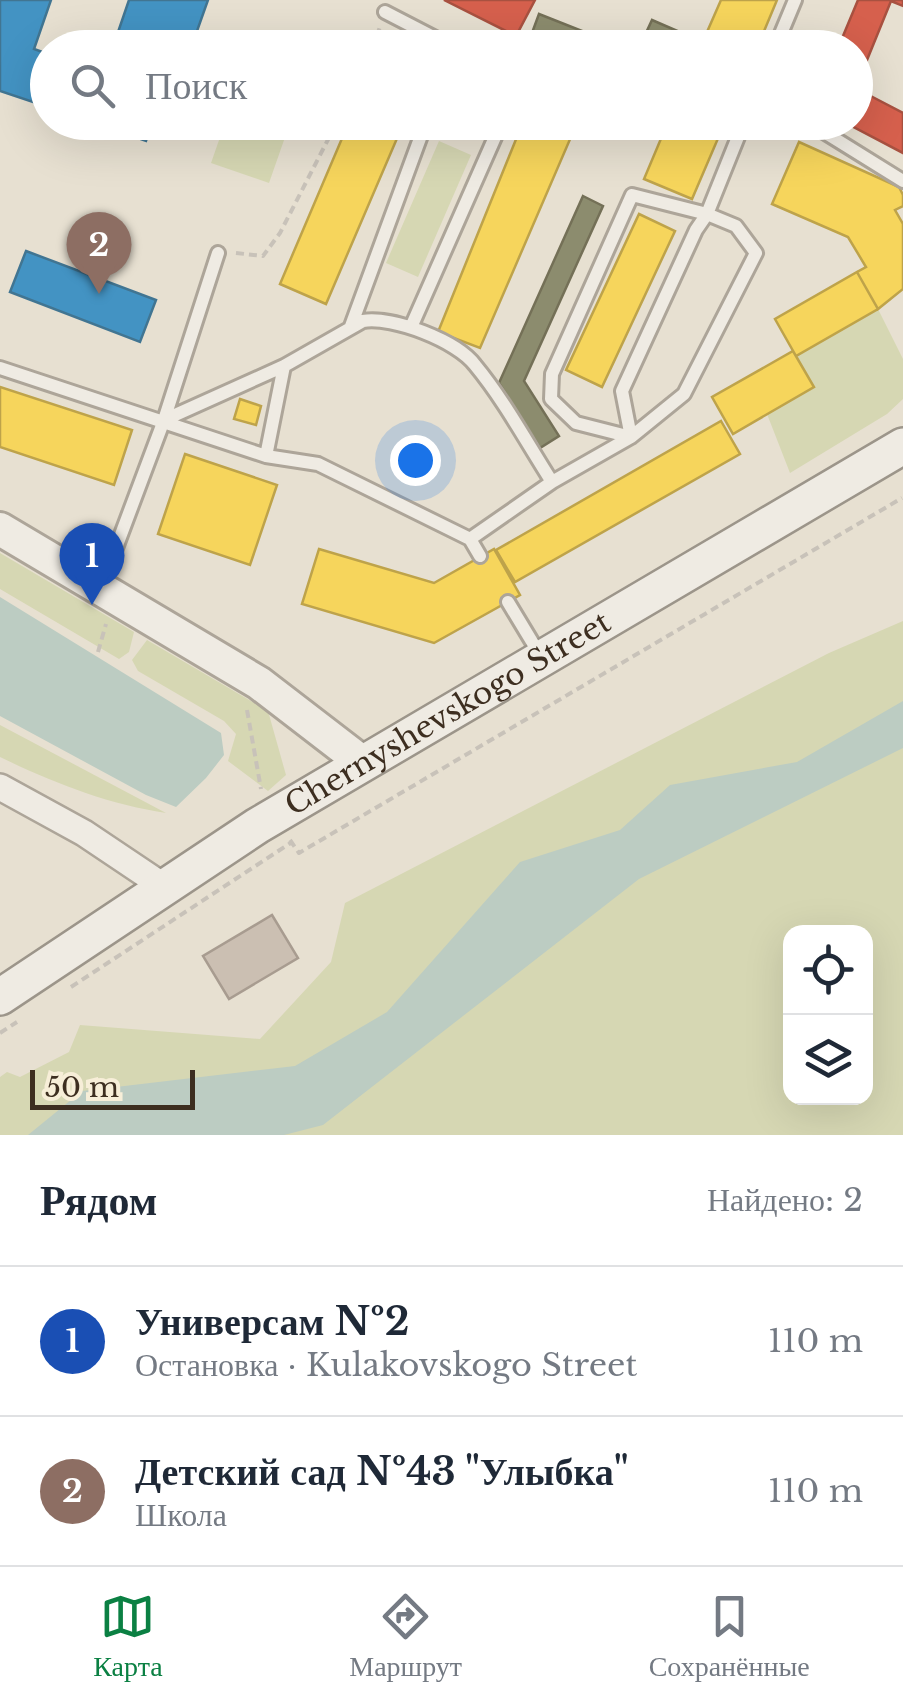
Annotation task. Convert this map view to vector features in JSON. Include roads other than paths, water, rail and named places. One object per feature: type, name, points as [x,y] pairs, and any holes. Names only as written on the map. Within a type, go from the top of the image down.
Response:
[{"type":"main road","name":"Chernyshevskogo Street","points":[[8,1010],[164,886],[283,829],[363,763],[903,446]]},
{"type":"street","points":[[0,529],[258,683],[363,763]]},
{"type":"street","points":[[0,787],[84,833],[164,886]]},
{"type":"lane","points":[[782,30],[795,0]]},
{"type":"lane","points":[[385,12],[418,30]]},
{"type":"lane","points":[[351,326],[419,140]]},
{"type":"lane","points":[[412,325],[494,140]]},
{"type":"lane","points":[[631,437],[622,390],[707,214],[737,140]]},
{"type":"lane","points":[[837,140],[903,181]]},
{"type":"lane","points":[[470,539],[552,482],[631,437],[684,394],[756,253],[736,226],[707,214],[632,196],[552,374],[551,400],[576,423],[631,437]]},
{"type":"lane","points":[[96,585],[116,548],[164,420],[218,254]]},
{"type":"lane","points":[[164,420],[284,366],[351,326],[375,319],[412,325],[473,361],[552,482]]},
{"type":"lane","points":[[266,456],[284,366]]},
{"type":"lane","points":[[0,368],[266,456],[318,464],[470,539],[480,556]]},
{"type":"lane","points":[[508,602],[542,658]]},
{"type":"place","name":"Детский сад №43 \"Улыбка\"","points":[[99,294]]},
{"type":"place","name":"Универсам №2","points":[[92,605]]}]
